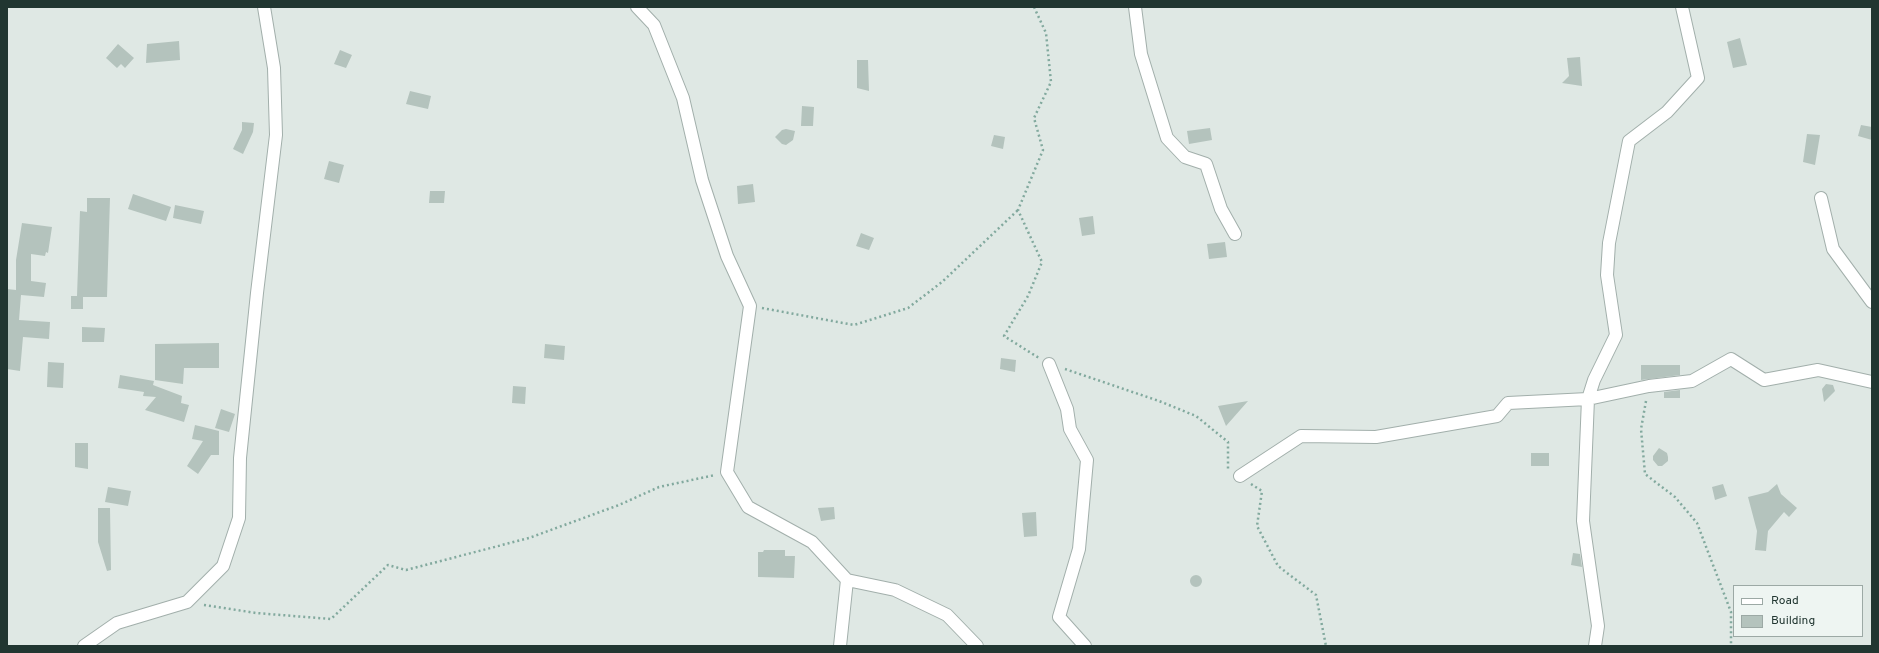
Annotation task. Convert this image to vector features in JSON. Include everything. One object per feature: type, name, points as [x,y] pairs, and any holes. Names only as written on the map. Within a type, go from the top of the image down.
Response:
[{"type":"street","points":[[84,646],[117,623],[187,602],[223,566],[239,518],[240,458],[257,293],[276,135],[274,68],[264,7]]},
{"type":"street","points":[[637,7],[654,25],[683,98],[704,188],[727,256],[750,306],[727,472],[748,507],[812,542],[847,580],[895,590],[947,615],[977,646]]},
{"type":"street","points":[[1134,7],[1141,54],[1167,138],[1185,157],[1206,164],[1221,209],[1235,234]]},
{"type":"street","points":[[1595,646],[1598,626],[1583,521],[1588,400],[1602,363],[1616,335],[1607,275],[1609,243],[1629,141],[1667,112],[1698,78],[1682,7]]},
{"type":"street","points":[[1821,198],[1833,250],[1872,302]]},
{"type":"street","points":[[1240,476],[1301,436],[1376,437],[1497,416],[1508,403],[1588,400],[1649,386],[1692,381],[1731,359],[1764,380],[1818,370],[1872,382]]},
{"type":"street","points":[[1049,364],[1067,409],[1070,429],[1087,460],[1079,549],[1059,617],[1085,646]]},
{"type":"street","points":[[840,646],[847,580]]},
{"type":"path","points":[[750,306],[854,325],[908,308],[942,282],[1018,210],[1043,150],[1034,118],[1051,82],[1046,33],[1034,7]]},
{"type":"path","points":[[1018,210],[1042,262],[1028,296],[1004,336],[1049,364],[1159,401],[1196,416],[1228,442],[1228,469],[1262,491],[1257,526],[1278,566],[1316,595],[1326,646]]},
{"type":"path","points":[[1649,386],[1641,429],[1645,474],[1675,497],[1698,523],[1731,612],[1731,646]]},
{"type":"path","points":[[187,602],[256,613],[332,619],[388,565],[406,570],[529,538],[619,505],[659,487],[727,472]]},
{"type":"building","points":[[1740,38],[1747,65],[1733,68],[1727,42]]},
{"type":"building","points":[[179,41],[180,60],[146,63],[147,44]]},
{"type":"building","points":[[118,44],[134,58],[125,68],[121,64],[117,68],[106,58]]},
{"type":"building","points":[[340,50],[352,55],[346,68],[334,64]]},
{"type":"building","points":[[1580,57],[1582,86],[1562,83],[1569,76],[1567,58]]},
{"type":"building","points":[[857,60],[868,60],[869,91],[857,88]]},
{"type":"building","points":[[410,91],[431,96],[428,109],[406,104]]},
{"type":"building","points":[[802,106],[814,107],[813,126],[801,126]]},
{"type":"building","points":[[242,122],[254,123],[253,132],[243,154],[233,149],[242,130]]},
{"type":"building","points":[[1861,125],[1872,127],[1872,140],[1858,136]]},
{"type":"building","points":[[1210,128],[1212,140],[1189,144],[1187,131]]},
{"type":"building","points":[[786,129],[795,131],[793,140],[786,145],[782,144],[775,137],[782,130]]},
{"type":"building","points":[[1807,134],[1820,135],[1815,165],[1803,162]]},
{"type":"building","points":[[994,135],[1005,137],[1003,149],[991,146]]},
{"type":"building","points":[[329,161],[344,165],[339,183],[324,179]]},
{"type":"building","points":[[753,184],[755,202],[738,204],[737,186]]},
{"type":"building","points":[[430,191],[445,191],[444,203],[429,203]]},
{"type":"building","points":[[133,194],[171,207],[166,221],[128,209]]},
{"type":"building","points":[[87,198],[110,198],[107,297],[83,297],[83,309],[71,309],[71,296],[77,296],[80,211],[87,212]]},
{"type":"building","points":[[175,205],[204,211],[201,224],[173,218]]},
{"type":"building","points":[[1093,216],[1095,234],[1082,236],[1079,218]]},
{"type":"building","points":[[22,223],[52,227],[48,253],[46,252],[45,256],[31,254],[31,281],[46,283],[44,297],[21,295],[19,320],[50,322],[49,339],[23,337],[20,371],[7,369],[7,289],[16,290],[16,260]]},
{"type":"building","points":[[861,233],[874,238],[869,250],[856,246]]},
{"type":"building","points":[[1225,242],[1227,257],[1209,259],[1207,244]]},
{"type":"building","points":[[82,327],[105,328],[104,342],[82,342]]},
{"type":"building","points":[[219,343],[219,368],[184,368],[183,384],[155,380],[155,344]]},
{"type":"building","points":[[545,344],[565,346],[564,360],[544,358]]},
{"type":"building","points":[[1001,358],[1016,360],[1015,372],[1000,369]]},
{"type":"building","points":[[48,362],[64,363],[63,388],[47,387]]},
{"type":"building","points":[[1641,365],[1680,365],[1680,375],[1641,380]]},
{"type":"building","points":[[120,375],[154,381],[153,385],[182,396],[181,403],[189,405],[184,422],[145,410],[156,397],[143,396],[144,392],[118,388]]},
{"type":"building","points":[[1826,384],[1833,385],[1835,391],[1824,402],[1822,389]]},
{"type":"building","points":[[513,386],[526,387],[525,404],[512,403]]},
{"type":"building","points":[[1680,390],[1680,398],[1664,398],[1664,392]]},
{"type":"building","points":[[1248,401],[1226,426],[1218,406]]},
{"type":"building","points":[[221,409],[235,414],[229,432],[215,428]]},
{"type":"building","points":[[195,425],[219,431],[219,455],[211,455],[198,474],[187,466],[203,441],[192,439]]},
{"type":"building","points":[[75,443],[88,443],[88,469],[75,467]]},
{"type":"building","points":[[1659,448],[1667,453],[1668,457],[1668,461],[1662,466],[1658,466],[1653,460],[1653,456]]},
{"type":"building","points":[[1531,453],[1549,453],[1549,466],[1531,466]]},
{"type":"building","points":[[1723,484],[1727,496],[1715,500],[1712,487]]},
{"type":"building","points":[[1777,484],[1781,494],[1797,508],[1789,517],[1784,512],[1768,531],[1766,551],[1755,550],[1757,531],[1748,497],[1768,492]]},
{"type":"building","points":[[108,487],[131,491],[128,506],[105,502]]},
{"type":"building","points":[[834,507],[835,519],[821,521],[818,508]]},
{"type":"building","points":[[98,508],[110,508],[111,570],[107,571],[98,542]]},
{"type":"building","points":[[1036,512],[1037,536],[1024,537],[1022,513]]},
{"type":"building","points":[[764,550],[785,550],[785,556],[795,556],[794,578],[758,577],[758,552],[763,552]]},
{"type":"building","points":[[1573,553],[1580,554],[1582,567],[1571,565]]},
{"type":"building","points":[[1194,575],[1198,575],[1202,581],[1198,587],[1194,587],[1190,583],[1190,579]]}]
